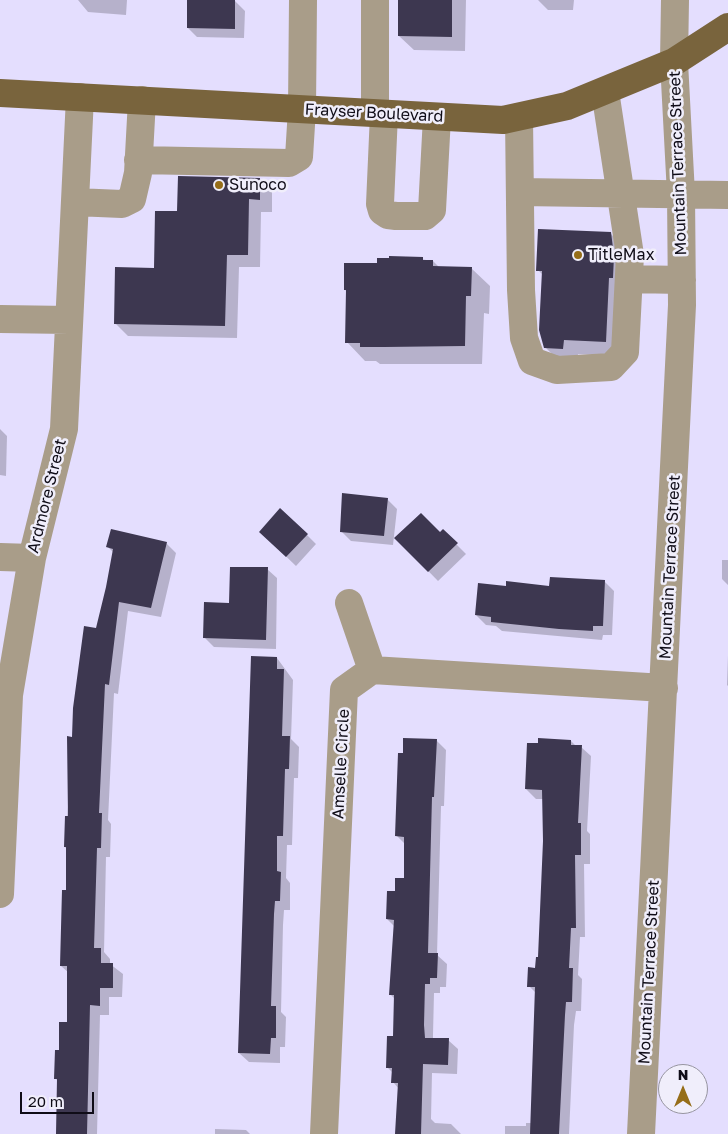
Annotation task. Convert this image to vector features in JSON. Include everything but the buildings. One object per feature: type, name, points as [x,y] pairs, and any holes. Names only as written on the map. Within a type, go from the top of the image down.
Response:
[{"type":"main road","name":"Frayser Boulevard","points":[[0,93],[503,120],[567,106],[605,91],[674,62],[728,27]]},
{"type":"street","points":[[138,160],[289,163],[299,156],[302,109],[303,0]]},
{"type":"street","points":[[375,0],[380,204],[382,211],[388,215],[425,216],[432,210],[437,117]]},
{"type":"street","name":"Mountain Terrace Street","points":[[641,1134],[664,688],[682,280],[681,194],[674,62],[675,0]]},
{"type":"street","points":[[519,117],[524,338],[532,361],[557,370],[611,368],[625,352],[630,256],[605,91]]},
{"type":"street","name":"Ardmore Street","points":[[0,894],[9,695],[32,558],[64,430],[80,97]]},
{"type":"street","points":[[75,202],[122,204],[132,199],[135,190],[142,100]]},
{"type":"street","points":[[520,192],[728,195]]},
{"type":"street","points":[[629,279],[682,280]]},
{"type":"street","points":[[0,319],[69,320]]},
{"type":"street","points":[[0,557],[32,558]]},
{"type":"street","points":[[349,604],[372,670],[664,688]]},
{"type":"street","name":"Amselle Circle","points":[[324,1134],[344,690],[372,670]]},
{"type":"place","name":"Sunoco","points":[[219,185]]},
{"type":"place","name":"TitleMax","points":[[578,255]]}]
